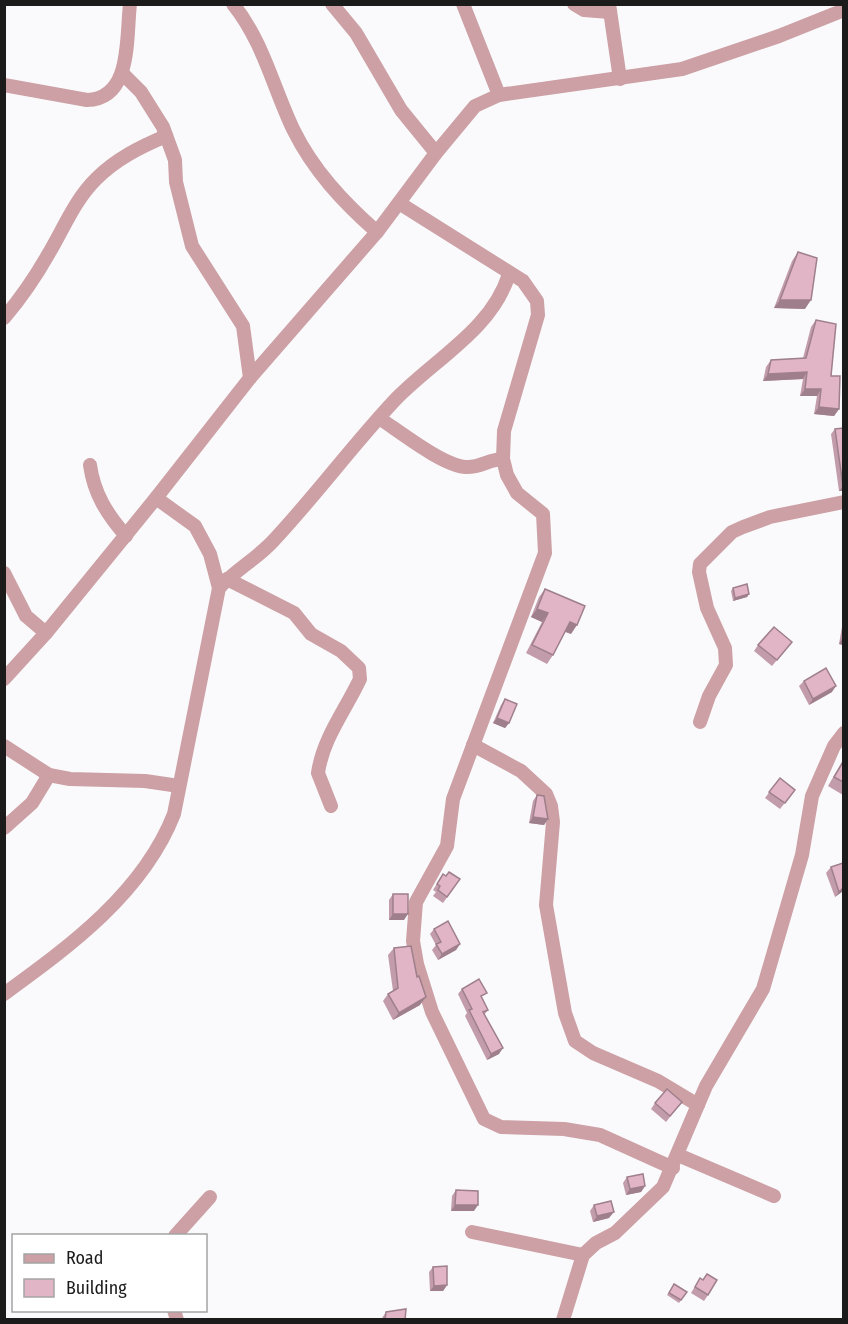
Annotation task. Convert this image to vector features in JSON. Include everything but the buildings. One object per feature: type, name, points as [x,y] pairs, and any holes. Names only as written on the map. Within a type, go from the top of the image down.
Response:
[{"type":"street","points":[[4,84],[87,100],[100,99],[112,92],[122,73],[130,4]]},
{"type":"street","points":[[233,4],[252,29],[294,130],[312,160],[333,191],[377,232]]},
{"type":"street","points":[[332,4],[356,33],[401,110],[435,153]]},
{"type":"street","points":[[463,4],[499,94]]},
{"type":"street","points":[[574,4],[584,10],[609,8],[620,79]]},
{"type":"street","points":[[4,679],[46,633],[126,536],[250,378],[377,232],[435,153],[475,106],[499,94],[682,69],[779,36],[843,10]]},
{"type":"street","points":[[122,73],[153,109],[166,136],[175,160],[176,182],[192,246],[243,326],[250,378]]},
{"type":"street","points":[[4,318],[23,295],[50,252],[69,213],[95,180],[123,156],[166,136]]},
{"type":"street","points":[[399,203],[523,281],[532,290],[537,301],[538,315],[504,431],[502,459],[507,475],[517,493],[543,514],[545,553],[453,799],[447,846],[416,902],[412,920],[413,941],[423,987],[479,1112],[492,1125],[600,1135],[774,1196]]},
{"type":"street","points":[[223,584],[263,552],[379,418],[424,373],[485,319],[503,292],[509,274]]},
{"type":"street","points":[[379,418],[426,450],[464,468],[479,466],[494,459],[502,459]]},
{"type":"street","points":[[90,465],[92,484],[99,498],[126,536]]},
{"type":"street","points":[[4,994],[66,949],[147,867],[171,822],[223,584],[195,526],[156,498]]},
{"type":"street","points":[[700,723],[709,696],[726,665],[725,648],[707,608],[699,572],[700,564],[732,532],[743,527],[770,517],[843,502]]},
{"type":"street","points":[[4,573],[26,616],[46,633]]},
{"type":"street","points":[[223,584],[294,613],[311,634],[340,651],[359,668],[360,679],[327,740],[318,768],[331,806]]},
{"type":"street","points":[[563,1320],[583,1255],[634,1217],[663,1187],[706,1086],[764,988],[800,863],[812,796],[829,755],[843,733]]},
{"type":"street","points":[[473,745],[521,771],[546,794],[551,806],[553,822],[546,905],[565,1013],[575,1041],[593,1053],[658,1081],[698,1105]]},
{"type":"street","points":[[4,746],[49,775],[70,779],[119,780],[178,786]]},
{"type":"street","points":[[4,828],[32,803],[49,775]]},
{"type":"street","points":[[177,1234],[210,1197]]},
{"type":"street","points":[[472,1232],[583,1255]]}]
